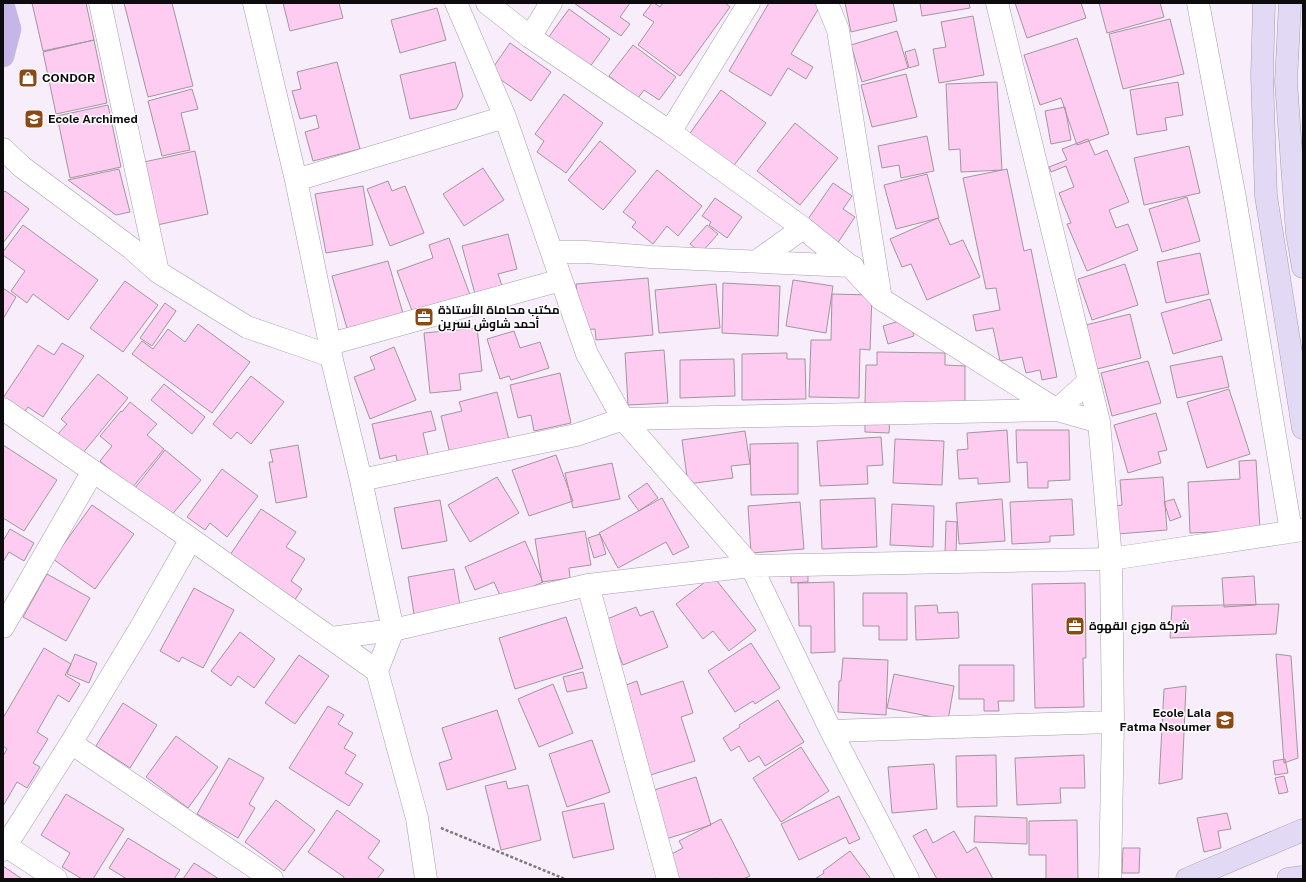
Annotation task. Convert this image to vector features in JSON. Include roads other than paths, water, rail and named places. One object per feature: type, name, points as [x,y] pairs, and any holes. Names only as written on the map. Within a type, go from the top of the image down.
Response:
[{"type":"main road","points":[[1264,3],[1262,76],[1266,196],[1303,428]]},
{"type":"main road","points":[[1290,3],[1286,82],[1297,233],[1303,267]]},
{"type":"main road","points":[[3,4],[10,29],[3,56]]},
{"type":"main road","points":[[1187,879],[1303,830]]},
{"type":"main road","points":[[1288,879],[1303,877]]},
{"type":"street","points":[[100,3],[158,272]]},
{"type":"street","points":[[254,3],[296,180],[331,350],[393,630],[377,671],[417,818],[426,879]]},
{"type":"street","points":[[456,3],[505,117],[587,354],[623,419],[751,566],[831,731],[908,879]]},
{"type":"street","points":[[487,3],[530,37],[670,132],[803,228],[850,266],[881,299],[1057,410],[1099,422]]},
{"type":"street","points":[[530,37],[551,3]]},
{"type":"street","points":[[670,132],[749,3]]},
{"type":"street","points":[[827,3],[838,30],[881,299]]},
{"type":"street","points":[[997,3],[1099,422],[1111,559],[1113,722],[1110,879]]},
{"type":"street","points":[[331,638],[393,630],[588,585],[751,566],[1111,559],[1297,531],[1198,3]]},
{"type":"street","points":[[296,180],[505,117]]},
{"type":"street","points":[[3,149],[22,167],[132,248],[158,272],[247,327],[331,350],[561,280]]},
{"type":"street","points":[[757,261],[803,228]]},
{"type":"street","points":[[552,252],[586,252],[651,257],[850,266],[878,276]]},
{"type":"street","points":[[361,480],[576,435],[623,419],[1057,410],[1089,381]]},
{"type":"street","points":[[3,409],[377,671]]},
{"type":"street","points":[[3,627],[93,471]]},
{"type":"street","points":[[56,879],[4,847],[71,743],[141,627],[191,540]]},
{"type":"street","points":[[588,585],[668,879]]},
{"type":"street","points":[[831,731],[1113,722]]},
{"type":"street","points":[[71,743],[272,879]]},
{"type":"place","name":"CONDOR","points":[[28,78]]},
{"type":"place","name":"Ecole Archimed","points":[[34,119]]},
{"type":"place","name":"مكتب محاماة الأستاذة أحمد شاوش نسرين","points":[[424,317]]},
{"type":"place","name":"شركة موزع القهوة","points":[[1075,626]]},
{"type":"place","name":"Ecole Lala Fatma Nsoumer","points":[[1225,720]]}]
